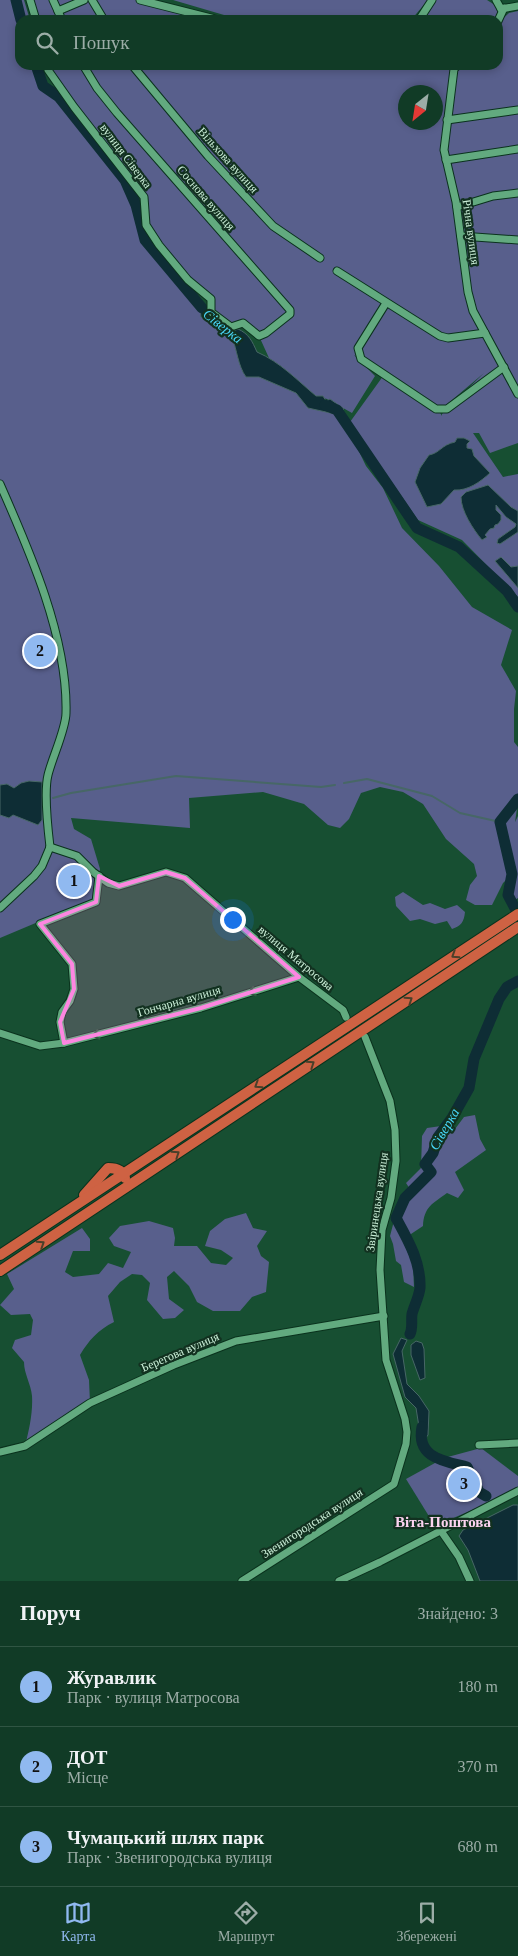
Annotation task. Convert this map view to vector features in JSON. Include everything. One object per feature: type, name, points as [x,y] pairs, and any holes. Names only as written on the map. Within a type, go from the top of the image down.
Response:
[{"type":"highway","points":[[124,1173],[518,914]]},
{"type":"highway","points":[[0,1271],[349,1039],[367,1032],[518,927]]},
{"type":"highway","points":[[2,1253],[74,1206],[108,1168],[119,1169],[124,1173]]},
{"type":"highway","points":[[89,1212],[120,1187],[124,1182],[124,1173]]},
{"type":"street","points":[[30,0],[34,15]]},
{"type":"street","points":[[53,0],[60,15]]},
{"type":"street","points":[[58,11],[84,0]]},
{"type":"street","points":[[92,0],[101,15]]},
{"type":"street","points":[[140,0],[199,15]]},
{"type":"street","points":[[422,15],[432,0]]},
{"type":"street","points":[[496,0],[501,9],[504,8],[500,15]]},
{"type":"street","points":[[501,9],[518,6]]},
{"type":"street","name":"вулиця Сіверка","points":[[48,70],[74,107],[144,197],[146,225],[159,245],[188,280],[211,299],[211,312],[231,327],[243,323],[259,336]]},
{"type":"street","name":"Соснова вулиця","points":[[86,70],[97,88],[116,112],[290,310],[290,314],[266,333],[259,336]]},
{"type":"street","name":"Вільхова вулиця","points":[[136,70],[208,156],[273,226],[320,258]]},
{"type":"street","name":"Річна вулиця","points":[[454,70],[444,150],[457,206],[468,292],[473,311],[518,394]]},
{"type":"street","points":[[447,120],[518,110]]},
{"type":"street","points":[[446,160],[518,149]]},
{"type":"street","points":[[457,206],[493,196],[518,193]]},
{"type":"street","points":[[461,236],[518,240]]},
{"type":"street","points":[[337,271],[440,336],[448,338],[485,333]]},
{"type":"street","points":[[386,302],[358,348],[361,359],[436,409],[447,409],[504,367]]},
{"type":"street","points":[[0,484],[20,529],[49,611],[62,661],[66,715],[47,777],[50,847],[42,866],[34,876],[0,908]]},
{"type":"street","name":"вулиця Матросова","points":[[50,847],[77,856],[108,883],[119,886],[166,872],[185,878],[299,977],[342,1010],[346,1017]]},
{"type":"street","points":[[64,1043],[60,1022],[62,1012],[70,1001],[74,989],[72,964],[40,924],[96,902],[99,876]]},
{"type":"street","name":"Гончарна вулиця","points":[[0,1033],[40,1046],[64,1043],[201,1008],[299,977]]},
{"type":"street","name":"Звіринецька вулиця","points":[[367,1032],[390,1101],[395,1130],[396,1161],[391,1198],[382,1230],[380,1259],[388,1367],[407,1432],[406,1444],[394,1484]]},
{"type":"street","name":"Берегова вулиця","points":[[0,1452],[25,1446],[90,1403],[174,1365],[236,1341],[384,1316]]},
{"type":"street","points":[[479,1445],[518,1443]]},
{"type":"street","name":"Звенигородська вулиця","points":[[242,1581],[394,1484]]},
{"type":"street","points":[[339,1581],[518,1491]]},
{"type":"street","points":[[441,1531],[459,1557],[470,1581]]},
{"type":"highlighted area","points":[[166,872],[185,878],[299,977],[201,1008],[64,1043],[60,1022],[74,989],[72,964],[40,924],[96,902],[99,876],[119,886]]},
{"type":"shaded area","points":[[0,0],[24,0],[28,15],[15,15],[15,70],[40,70],[43,86],[59,97],[125,180],[136,205],[145,240],[197,301],[207,316],[226,329],[253,359],[306,394],[338,408],[366,466],[383,488],[402,528],[439,566],[472,607],[512,630],[501,665],[516,691],[514,742],[518,747],[518,802],[515,822],[518,816],[518,898],[515,900],[508,895],[510,876],[503,883],[492,905],[475,905],[466,900],[470,885],[477,876],[474,864],[446,839],[423,804],[403,792],[380,787],[361,793],[349,819],[340,828],[328,825],[304,804],[263,792],[189,798],[190,828],[71,818],[74,829],[91,839],[100,869],[95,898],[0,938]]},
{"type":"shaded area","points":[[30,0],[136,0],[198,15],[34,15]]},
{"type":"shaded area","points":[[173,0],[428,0],[415,15],[224,15]]},
{"type":"shaded area","points":[[432,0],[487,0],[501,9],[499,15],[422,15]]},
{"type":"shaded area","points":[[518,11],[518,443],[490,453],[479,433],[473,433],[503,477],[518,474],[518,597],[462,540],[418,520],[350,422],[386,372],[354,355],[375,376],[352,413],[327,399],[316,396],[269,358],[259,336],[243,323],[231,327],[211,312],[211,299],[188,280],[146,225],[143,197],[51,70],[503,70],[503,18],[509,13]],"holes":[[[484,373],[442,414],[442,416],[439,411]]]},
{"type":"shaded area","points":[[403,892],[423,905],[430,903],[445,909],[457,905],[465,912],[463,921],[452,929],[447,921],[435,924],[420,919],[410,921],[396,906],[395,897]]},
{"type":"shaded area","points":[[475,1115],[480,1139],[486,1150],[455,1172],[464,1190],[458,1198],[447,1193],[433,1203],[425,1214],[423,1226],[411,1234],[405,1246],[413,1265],[414,1287],[404,1282],[401,1265],[396,1261],[390,1236],[399,1202],[410,1189],[406,1183],[421,1168],[422,1136],[427,1128],[441,1126],[455,1129],[464,1117]]},
{"type":"shaded area","points":[[246,1213],[253,1228],[267,1231],[257,1246],[261,1256],[269,1262],[266,1292],[252,1297],[240,1311],[213,1311],[197,1302],[189,1286],[174,1271],[167,1277],[169,1299],[184,1310],[175,1318],[163,1319],[147,1300],[150,1283],[142,1275],[132,1274],[120,1282],[108,1296],[114,1322],[94,1336],[80,1355],[89,1380],[90,1403],[25,1446],[31,1415],[32,1396],[24,1362],[12,1348],[15,1340],[31,1335],[33,1320],[30,1314],[11,1315],[0,1305],[14,1289],[7,1274],[82,1228],[90,1239],[90,1251],[73,1251],[65,1272],[73,1277],[99,1274],[108,1263],[123,1268],[131,1252],[114,1246],[109,1238],[120,1226],[149,1221],[173,1228],[174,1246],[197,1246],[211,1263],[226,1265],[233,1258],[221,1250],[205,1246],[210,1231],[225,1219]]},
{"type":"shaded area","points":[[481,1448],[518,1476],[518,1490],[435,1526],[406,1479],[444,1458]]},
{"type":"water","points":[[192,296],[200,299],[208,314],[231,332],[238,329],[245,333],[252,341],[257,352],[281,366],[316,396],[323,396],[326,401],[330,399],[344,409],[335,414],[308,408],[296,393],[259,377],[246,377],[239,363],[232,337],[209,320],[201,317],[200,308]]},
{"type":"water","points":[[457,438],[464,438],[470,441],[467,444],[467,448],[472,449],[474,456],[490,473],[478,483],[454,490],[441,504],[427,507],[415,482],[420,468],[429,455],[455,442]]},
{"type":"water","points":[[488,485],[511,507],[518,511],[518,532],[500,544],[497,543],[498,539],[515,527],[516,524],[506,517],[496,505],[496,510],[501,515],[501,520],[494,528],[490,529],[485,535],[487,537],[482,540],[468,520],[463,508],[461,497],[466,492]]},
{"type":"water","points":[[501,557],[511,567],[518,566],[518,588],[495,561]]},
{"type":"water","points":[[29,781],[42,782],[42,820],[38,825],[13,815],[9,818],[0,815],[0,785],[7,784],[14,788],[21,783]]},
{"type":"water","points":[[401,1338],[407,1340],[402,1351],[407,1384],[419,1396],[429,1411],[428,1435],[422,1443],[418,1442],[417,1430],[419,1427],[416,1408],[405,1397],[393,1354]]},
{"type":"water","points":[[416,1341],[422,1343],[424,1349],[425,1378],[420,1380],[411,1355],[411,1345]]},
{"type":"water","points":[[467,1467],[474,1470],[480,1478],[482,1489],[476,1496],[466,1491],[463,1486],[461,1474]]},
{"type":"water","points":[[513,1505],[518,1505],[518,1581],[480,1581],[468,1550],[459,1536],[463,1530]]},
{"type":"waterway","name":"Сіверка","points":[[16,0],[20,15]]},
{"type":"waterway","name":"Сіверка","points":[[38,70],[43,86],[59,97],[125,180],[136,205],[145,240],[202,308]]},
{"type":"waterway","name":"Сіверка","points":[[325,405],[337,410],[417,528],[459,547],[507,591],[518,607]]},
{"type":"waterway","points":[[53,798],[71,793],[176,776],[321,787],[335,785]]},
{"type":"waterway","points":[[344,783],[367,779],[432,796],[460,813],[500,822]]},
{"type":"waterway","name":"Сіверка","points":[[518,799],[500,822],[512,874],[508,895],[518,914]]},
{"type":"waterway","name":"Сіверка","points":[[410,1334],[412,1314],[420,1288],[420,1278],[413,1252],[396,1218],[405,1198],[431,1172],[425,1164],[433,1153],[438,1137],[452,1118],[469,1088],[474,1059],[499,999],[507,987],[518,981]]},
{"type":"waterway","name":"Сіверка","points":[[422,1427],[421,1437],[423,1445],[428,1452],[441,1460],[467,1467],[479,1492],[486,1496]]},
{"type":"place","name":"ДОТ","points":[[40,651]]},
{"type":"place","name":"Журавлик","points":[[74,881]]},
{"type":"place","name":"Чумацький шлях парк","points":[[464,1484]]},
{"type":"district","name":"Віта-Поштова","points":[[443,1522]]}]
